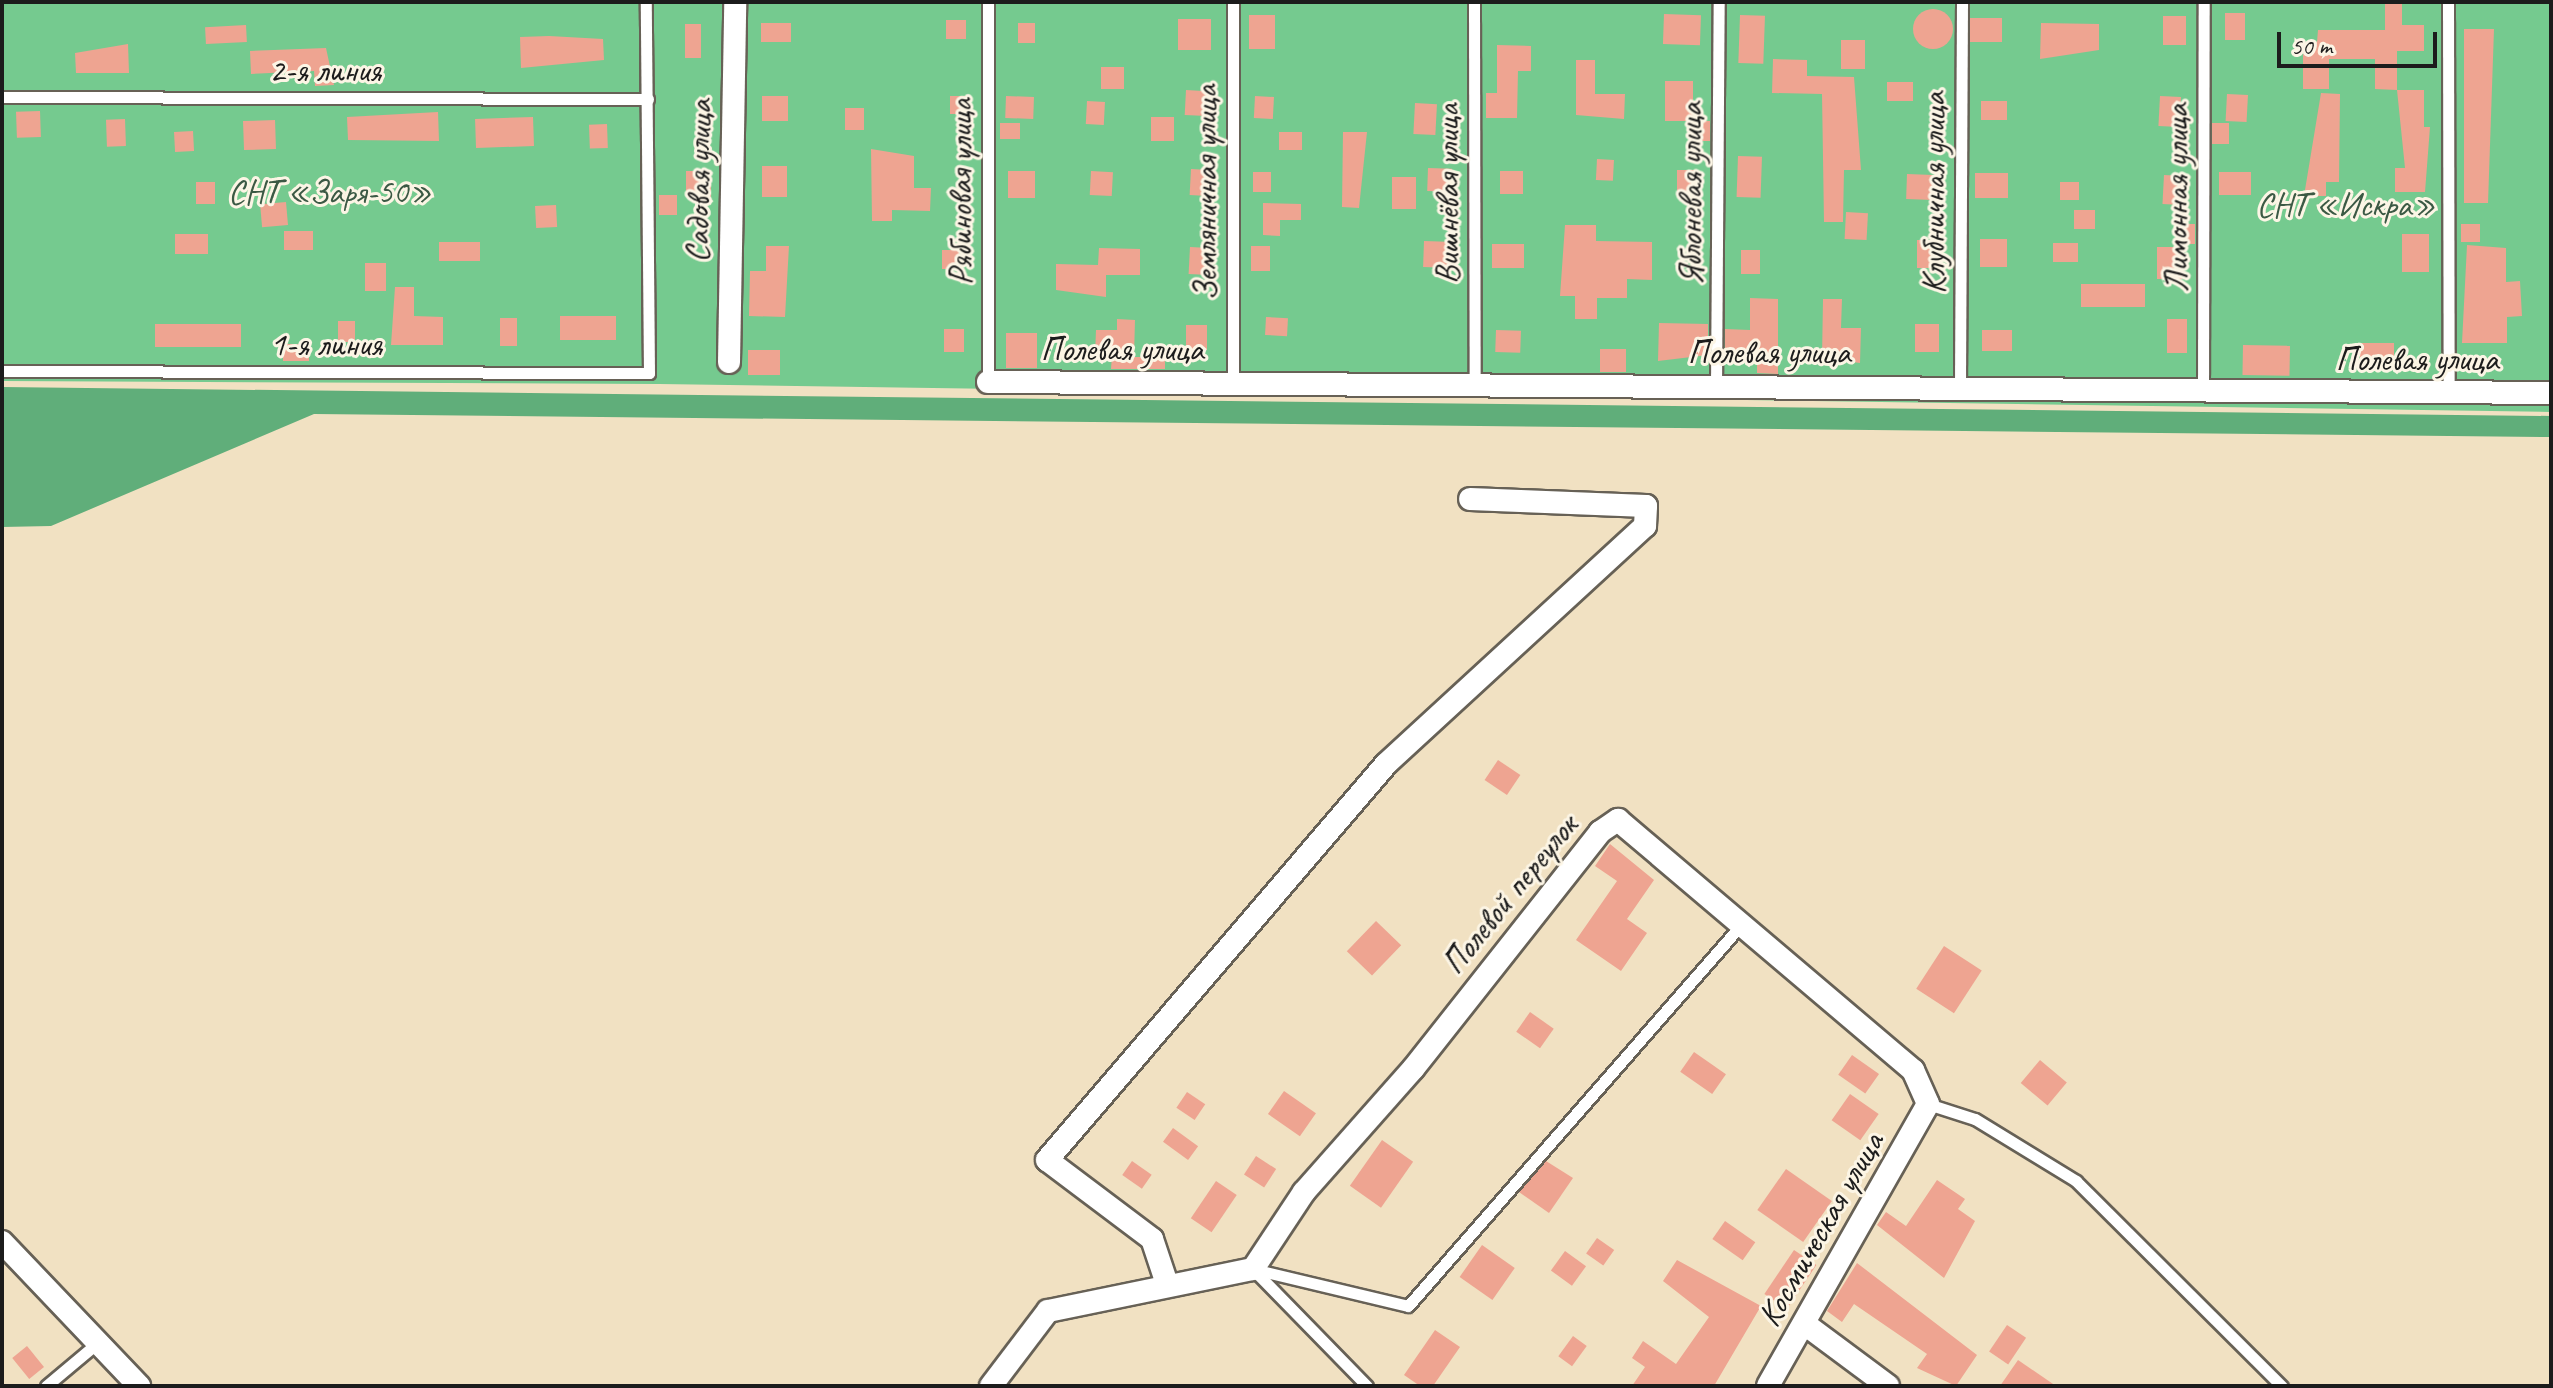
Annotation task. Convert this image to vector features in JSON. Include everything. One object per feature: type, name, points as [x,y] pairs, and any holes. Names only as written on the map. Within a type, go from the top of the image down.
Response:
[{"type":"street","name":"Садовая улица","points":[[729,362],[735,2]]},
{"type":"street","name":"Полевая улица","points":[[988,382],[1716,387],[1960,384],[2203,393],[2551,393]]},
{"type":"street","points":[[1167,1284],[1152,1239],[1047,1160],[1386,764],[1645,526],[1646,506],[1470,499]]},
{"type":"street","name":"Полевой переулок","points":[[1253,1269],[1304,1192],[1600,832],[1618,820],[1913,1070],[1928,1104]]},
{"type":"street","name":"Космическая улица","points":[[1768,1386],[1806,1325],[1928,1104]]},
{"type":"street","points":[[2,1242],[139,1386]]},
{"type":"street","points":[[991,1386],[1048,1311],[1167,1284],[1253,1269]]},
{"type":"street","points":[[1806,1325],[1888,1386]]},
{"type":"lane","points":[[646,2],[648,99]]},
{"type":"lane","name":"Рябиновая улица","points":[[988,2],[988,382]]},
{"type":"lane","name":"Земляничная улица","points":[[1233,2],[1233,383]]},
{"type":"lane","name":"Вишнёвая улица","points":[[1474,2],[1475,386]]},
{"type":"lane","name":"Яблоневая улица","points":[[1716,387],[1719,2]]},
{"type":"lane","name":"Клубничная улица","points":[[1960,384],[1962,2]]},
{"type":"lane","name":"Лимонная улица","points":[[2203,393],[2204,2]]},
{"type":"lane","points":[[2448,2],[2449,393]]},
{"type":"lane","name":"2-я линия","points":[[2,97],[648,99]]},
{"type":"lane","name":"1-я линия","points":[[2,371],[649,373],[648,99]]},
{"type":"lane","points":[[1253,1269],[1408,1306],[1741,925]]},
{"type":"lane","points":[[1928,1104],[1975,1119],[2076,1181],[2282,1386]]},
{"type":"lane","points":[[1253,1269],[1367,1386]]},
{"type":"lane","points":[[46,1386],[96,1344]]},
{"type":"green space","name":"СНТ «Искра»","points":[[2,2],[2551,2],[2551,412],[659,384],[2,381]]},
{"type":"green space","points":[[2,387],[2551,416],[2551,437],[314,414],[51,526],[2,527]]},
{"type":"building","points":[[2385,2],[2402,2],[2402,25],[2424,25],[2424,51],[2397,51],[2397,90],[2375,89],[2375,59],[2329,59],[2329,89],[2303,89],[2303,55],[2309,41],[2317,42],[2318,30],[2385,30]]},
{"type":"building","points":[[1933,9],[1947,15],[1953,29],[1947,43],[1933,49],[1919,43],[1913,29],[1919,15]]},
{"type":"building","points":[[2225,13],[2245,13],[2245,40],[2225,40]]},
{"type":"building","points":[[1664,14],[1701,15],[1700,45],[1663,44]]},
{"type":"building","points":[[1249,15],[1275,15],[1275,49],[1249,49]]},
{"type":"building","points":[[1740,15],[1765,16],[1763,64],[1738,63]]},
{"type":"building","points":[[2163,16],[2186,16],[2186,45],[2163,45]]},
{"type":"building","points":[[1970,18],[2002,18],[2002,42],[1970,42]]},
{"type":"building","points":[[1178,19],[1211,19],[1211,50],[1178,50]]},
{"type":"building","points":[[946,20],[966,20],[966,39],[946,39]]},
{"type":"building","points":[[761,23],[791,23],[791,42],[761,42]]},
{"type":"building","points":[[1018,23],[1035,23],[1035,43],[1018,43]]},
{"type":"building","points":[[2041,23],[2099,24],[2099,50],[2040,59]]},
{"type":"building","points":[[685,24],[701,24],[701,58],[685,58]]},
{"type":"building","points":[[246,25],[247,42],[206,44],[205,27]]},
{"type":"building","points":[[2464,29],[2494,29],[2488,203],[2464,203]]},
{"type":"building","points":[[520,37],[603,39],[604,60],[521,68]]},
{"type":"building","points":[[1841,40],[1865,40],[1865,69],[1841,69]]},
{"type":"building","points":[[128,44],[129,73],[76,73],[75,53]]},
{"type":"building","points":[[1497,45],[1531,46],[1531,71],[1518,71],[1517,118],[1486,118],[1486,93],[1497,93]]},
{"type":"building","points":[[326,48],[334,85],[315,86],[314,71],[251,74],[250,51]]},
{"type":"building","points":[[1773,59],[1807,60],[1807,76],[1854,77],[1861,170],[1844,170],[1843,222],[1824,222],[1822,94],[1772,93]]},
{"type":"building","points":[[1576,60],[1595,60],[1595,94],[1625,94],[1624,119],[1576,115]]},
{"type":"building","points":[[1101,67],[1124,67],[1124,89],[1101,89]]},
{"type":"building","points":[[1665,81],[1693,81],[1693,121],[1665,121]]},
{"type":"building","points":[[1887,82],[1913,82],[1913,101],[1887,101]]},
{"type":"building","points":[[1186,90],[1208,91],[1207,116],[1185,115]]},
{"type":"building","points":[[2397,90],[2424,90],[2424,127],[2430,127],[2425,192],[2395,192],[2395,168],[2405,168]]},
{"type":"building","points":[[2321,93],[2340,94],[2339,182],[2326,182],[2326,196],[2304,196]]},
{"type":"building","points":[[2227,94],[2248,95],[2247,122],[2226,121]]},
{"type":"building","points":[[762,96],[788,96],[788,121],[762,121]]},
{"type":"building","points":[[950,96],[967,96],[967,114],[950,114]]},
{"type":"building","points":[[1006,96],[1034,97],[1033,119],[1005,118]]},
{"type":"building","points":[[1255,96],[1274,97],[1273,119],[1254,118]]},
{"type":"building","points":[[2160,96],[2181,97],[2179,127],[2158,126]]},
{"type":"building","points":[[1087,101],[1105,102],[1104,125],[1086,124]]},
{"type":"building","points":[[1981,101],[2007,101],[2007,120],[1981,120]]},
{"type":"building","points":[[1415,103],[1437,104],[1435,135],[1413,134]]},
{"type":"building","points":[[845,108],[864,108],[864,130],[845,130]]},
{"type":"building","points":[[40,111],[41,137],[17,138],[16,112]]},
{"type":"building","points":[[438,112],[439,141],[348,140],[347,117]]},
{"type":"building","points":[[533,117],[534,146],[476,148],[475,119]]},
{"type":"building","points":[[1151,117],[1174,117],[1174,141],[1151,141]]},
{"type":"building","points":[[125,119],[126,146],[107,147],[106,120]]},
{"type":"building","points":[[275,120],[276,149],[244,150],[243,121]]},
{"type":"building","points":[[1693,121],[1710,121],[1710,141],[1693,141]]},
{"type":"building","points":[[1000,123],[1020,123],[1020,139],[1000,139]]},
{"type":"building","points":[[2212,123],[2229,123],[2229,144],[2212,144]]},
{"type":"building","points":[[607,124],[608,148],[590,149],[589,125]]},
{"type":"building","points":[[193,131],[194,151],[175,152],[174,132]]},
{"type":"building","points":[[1279,132],[1302,132],[1302,150],[1279,150]]},
{"type":"building","points":[[1343,132],[1367,132],[1359,208],[1342,207]]},
{"type":"building","points":[[871,149],[914,156],[914,188],[931,188],[930,211],[892,210],[892,221],[872,221]]},
{"type":"building","points":[[1738,156],[1762,157],[1761,198],[1737,197]]},
{"type":"building","points":[[1597,159],[1614,160],[1613,181],[1596,180]]},
{"type":"building","points":[[762,166],[787,166],[787,197],[762,197]]},
{"type":"building","points":[[1428,168],[1452,169],[1451,192],[1427,191]]},
{"type":"building","points":[[1191,169],[1209,170],[1208,196],[1190,195]]},
{"type":"building","points":[[1677,170],[1695,170],[1695,193],[1677,193]]},
{"type":"building","points":[[686,171],[711,171],[711,197],[686,197]]},
{"type":"building","points":[[1008,171],[1035,171],[1035,198],[1008,198]]},
{"type":"building","points":[[1091,171],[1113,172],[1112,196],[1090,195]]},
{"type":"building","points":[[1500,171],[1523,171],[1523,194],[1500,194]]},
{"type":"building","points":[[1253,172],[1271,172],[1271,192],[1253,192]]},
{"type":"building","points":[[2219,172],[2251,172],[2251,195],[2219,195]]},
{"type":"building","points":[[1975,173],[2008,173],[2008,198],[1975,198]]},
{"type":"building","points":[[1907,174],[1940,175],[1939,200],[1906,199]]},
{"type":"building","points":[[2164,175],[2183,176],[2181,205],[2162,204]]},
{"type":"building","points":[[1392,177],[1416,177],[1416,209],[1392,209]]},
{"type":"building","points":[[196,182],[215,182],[215,204],[196,204]]},
{"type":"building","points":[[2060,182],[2079,182],[2079,200],[2060,200]]},
{"type":"building","points":[[659,195],[677,195],[677,215],[659,215]]},
{"type":"building","points":[[286,202],[288,225],[262,227],[260,204]]},
{"type":"building","points":[[1263,203],[1301,204],[1301,220],[1280,220],[1280,236],[1263,235]]},
{"type":"building","points":[[556,205],[557,227],[536,228],[535,206]]},
{"type":"building","points":[[2074,210],[2095,210],[2095,229],[2074,229]]},
{"type":"building","points":[[1846,212],[1868,213],[1867,240],[1845,239]]},
{"type":"building","points":[[2180,224],[2195,224],[2195,244],[2180,244]]},
{"type":"building","points":[[2461,224],[2480,224],[2480,242],[2461,242]]},
{"type":"building","points":[[1565,225],[1596,225],[1596,241],[1652,242],[1652,280],[1627,279],[1627,298],[1597,298],[1597,319],[1575,319],[1575,296],[1560,296]]},
{"type":"building","points":[[284,231],[313,231],[313,250],[284,250]]},
{"type":"building","points":[[175,234],[208,234],[208,254],[175,254]]},
{"type":"building","points":[[2402,234],[2429,234],[2429,272],[2402,272]]},
{"type":"building","points":[[1980,239],[2007,239],[2007,267],[1980,267]]},
{"type":"building","points":[[1917,240],[1941,240],[1941,268],[1917,268]]},
{"type":"building","points":[[1424,241],[1454,242],[1453,268],[1423,267]]},
{"type":"building","points":[[439,242],[480,242],[480,261],[439,261]]},
{"type":"building","points":[[2053,243],[2078,243],[2078,262],[2053,262]]},
{"type":"building","points":[[1492,244],[1524,244],[1524,268],[1492,268]]},
{"type":"building","points":[[2467,245],[2506,248],[2506,282],[2520,281],[2522,316],[2507,317],[2507,343],[2462,343]]},
{"type":"building","points":[[766,246],[789,246],[785,317],[749,316],[750,271],[766,271]]},
{"type":"building","points":[[1251,246],[1270,246],[1270,271],[1251,271]]},
{"type":"building","points":[[1190,247],[1210,248],[1209,275],[1189,274]]},
{"type":"building","points":[[2157,247],[2182,247],[2182,279],[2157,279]]},
{"type":"building","points":[[1099,248],[1140,249],[1140,275],[1106,275],[1106,297],[1056,290],[1056,264],[1098,265]]},
{"type":"building","points":[[942,250],[959,250],[959,269],[942,269]]},
{"type":"building","points":[[1741,250],[1760,250],[1760,274],[1741,274]]},
{"type":"building","points":[[365,263],[386,263],[386,291],[365,291]]},
{"type":"building","points":[[2081,284],[2145,284],[2145,307],[2081,307]]},
{"type":"building","points":[[395,287],[414,287],[414,316],[443,317],[443,345],[391,345]]},
{"type":"building","points":[[1750,298],[1778,299],[1778,374],[1757,373],[1757,355],[1725,355],[1725,329],[1750,330]]},
{"type":"building","points":[[1823,299],[1842,299],[1841,328],[1861,328],[1860,363],[1822,358]]},
{"type":"building","points":[[560,316],[616,316],[616,340],[560,340]]},
{"type":"building","points":[[1266,317],[1288,318],[1287,336],[1265,335]]},
{"type":"building","points":[[500,318],[517,318],[517,346],[500,346]]},
{"type":"building","points":[[1117,319],[1135,320],[1134,357],[1165,357],[1165,369],[1111,369],[1112,355],[1095,355],[1096,330],[1117,330]]},
{"type":"building","points":[[2167,319],[2187,319],[2187,353],[2167,353]]},
{"type":"building","points":[[338,321],[355,321],[355,342],[338,342]]},
{"type":"building","points":[[1659,323],[1708,324],[1708,355],[1658,361]]},
{"type":"building","points":[[155,324],[241,324],[241,347],[155,347]]},
{"type":"building","points":[[1915,324],[1939,324],[1939,352],[1915,352]]},
{"type":"building","points":[[1186,325],[1207,325],[1207,350],[1186,350]]},
{"type":"building","points":[[944,329],[964,329],[964,352],[944,352]]},
{"type":"building","points":[[1496,330],[1521,331],[1520,353],[1495,352]]},
{"type":"building","points":[[1982,330],[2012,330],[2012,351],[1982,351]]},
{"type":"building","points":[[1006,333],[1037,333],[1037,368],[1006,368]]},
{"type":"building","points":[[2360,343],[2394,343],[2394,361],[2360,361]]},
{"type":"building","points":[[283,344],[309,344],[309,361],[283,361]]},
{"type":"building","points":[[2243,345],[2290,346],[2289,376],[2242,375]]},
{"type":"building","points":[[1600,349],[1626,349],[1626,372],[1600,372]]},
{"type":"building","points":[[748,350],[780,350],[780,375],[748,375]]},
{"type":"building","points":[[1498,760],[1520,775],[1507,795],[1485,780]]},
{"type":"building","points":[[1610,844],[1654,880],[1627,919],[1647,933],[1621,971],[1576,940],[1617,881],[1595,866]]},
{"type":"building","points":[[1376,921],[1401,945],[1372,976],[1347,951]]},
{"type":"building","points":[[1944,946],[1982,971],[1954,1013],[1916,989]]},
{"type":"building","points":[[1530,1012],[1554,1029],[1540,1048],[1516,1032]]},
{"type":"building","points":[[1694,1052],[1726,1074],[1712,1094],[1680,1072]]},
{"type":"building","points":[[1852,1055],[1879,1074],[1865,1094],[1838,1075]]},
{"type":"building","points":[[2040,1060],[2067,1082],[2048,1105],[2021,1083]]},
{"type":"building","points":[[1284,1091],[1316,1113],[1300,1136],[1268,1114]]},
{"type":"building","points":[[1187,1092],[1205,1104],[1195,1120],[1176,1108]]},
{"type":"building","points":[[1850,1094],[1879,1114],[1860,1140],[1832,1120]]},
{"type":"building","points":[[1173,1128],[1198,1146],[1188,1160],[1163,1142]]},
{"type":"building","points":[[1382,1140],[1413,1162],[1381,1208],[1350,1186]]},
{"type":"building","points":[[1256,1156],[1276,1169],[1264,1188],[1244,1174]]},
{"type":"building","points":[[1132,1161],[1152,1175],[1142,1189],[1122,1175]]},
{"type":"building","points":[[1546,1161],[1573,1178],[1549,1213],[1519,1192]]},
{"type":"building","points":[[1786,1169],[1832,1201],[1803,1242],[1757,1210]]},
{"type":"building","points":[[1937,1180],[1965,1199],[1958,1209],[1975,1221],[1944,1278],[1877,1225],[1886,1212],[1906,1226]]},
{"type":"building","points":[[1216,1181],[1237,1195],[1212,1232],[1191,1218]]},
{"type":"building","points":[[1725,1221],[1755,1242],[1743,1260],[1712,1239]]},
{"type":"building","points":[[1597,1238],[1614,1250],[1603,1266],[1586,1254]]},
{"type":"building","points":[[1482,1245],[1515,1268],[1492,1300],[1460,1277]]},
{"type":"building","points":[[1794,1250],[1816,1265],[1787,1309],[1764,1294]]},
{"type":"building","points":[[1565,1251],[1586,1266],[1572,1286],[1551,1270]]},
{"type":"building","points":[[1677,1260],[1761,1306],[1714,1386],[1632,1386],[1645,1367],[1632,1358],[1643,1341],[1676,1364],[1709,1317],[1663,1281]]},
{"type":"building","points":[[1857,1263],[1977,1355],[1956,1386],[1917,1368],[1927,1354],[1854,1304],[1842,1322],[1827,1311]]},
{"type":"building","points":[[2007,1325],[2026,1338],[2008,1364],[1989,1352]]},
{"type":"building","points":[[1435,1330],[1460,1347],[1433,1386],[1420,1386],[1404,1375]]},
{"type":"building","points":[[1573,1336],[1587,1346],[1572,1366],[1558,1356]]},
{"type":"building","points":[[27,1346],[44,1367],[29,1379],[12,1358]]},
{"type":"building","points":[[2018,1360],[2056,1386],[2000,1386]]},
{"type":"park label","name":"СНТ «Заря-50»","points":[[330,192]]}]
